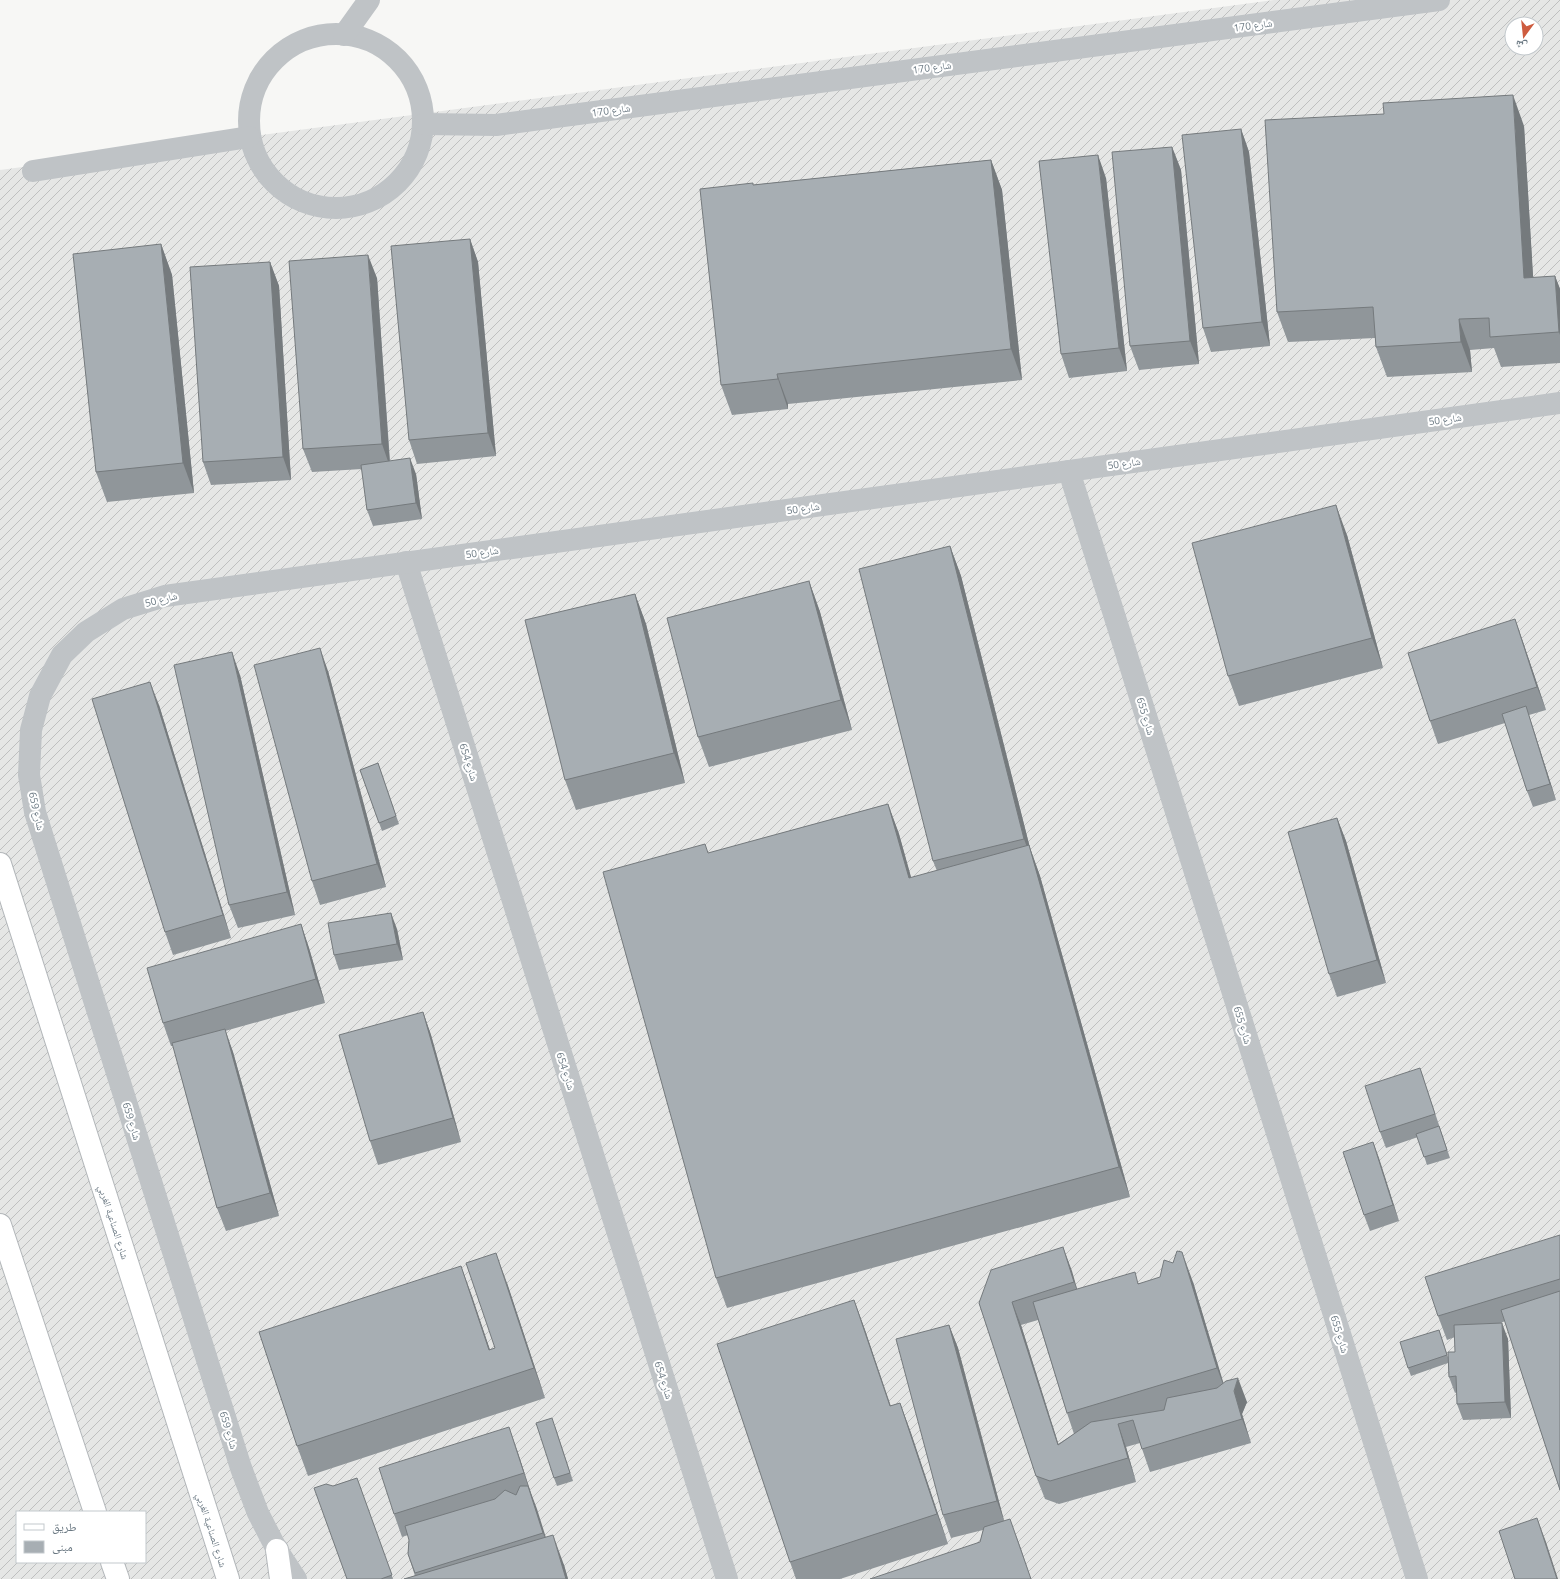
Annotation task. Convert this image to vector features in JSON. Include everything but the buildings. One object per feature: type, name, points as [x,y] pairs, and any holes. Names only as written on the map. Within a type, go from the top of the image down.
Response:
[{"type":"main road","name":"شارع الصناعية الغربي","points":[[0,864],[228,1579]]},
{"type":"main road","points":[[0,1225],[95,1511]]},
{"type":"main road","points":[[277,1550],[281,1579]]},
{"type":"main road","points":[[112,1563],[118,1579]]},
{"type":"street","points":[[344,35],[369,0]]},
{"type":"street","name":"شارع 170","points":[[424,124],[496,125],[1325,8],[1439,0]]},
{"type":"street","points":[[329,33],[344,35],[365,38],[397,58],[417,87],[424,124],[415,159],[393,188],[360,205],[324,208],[289,195],[263,170],[249,137],[250,100],[266,67],[294,43],[329,33]]},
{"type":"street","points":[[33,171],[249,137]]},
{"type":"street","name":"شارع 50","points":[[62,655],[86,632],[123,609],[165,596],[1560,403]]},
{"type":"street","name":"شارع 655","points":[[1069,471],[1417,1579]]},
{"type":"street","name":"شارع 654","points":[[406,562],[727,1579]]},
{"type":"street","name":"شارع 659","points":[[62,655],[40,696],[31,730],[29,775],[35,812],[241,1468],[258,1513],[277,1550],[296,1579]]},
{"type":"shaded area","points":[[1274,0],[1560,0],[1560,1579],[0,1579],[0,170]]}]
